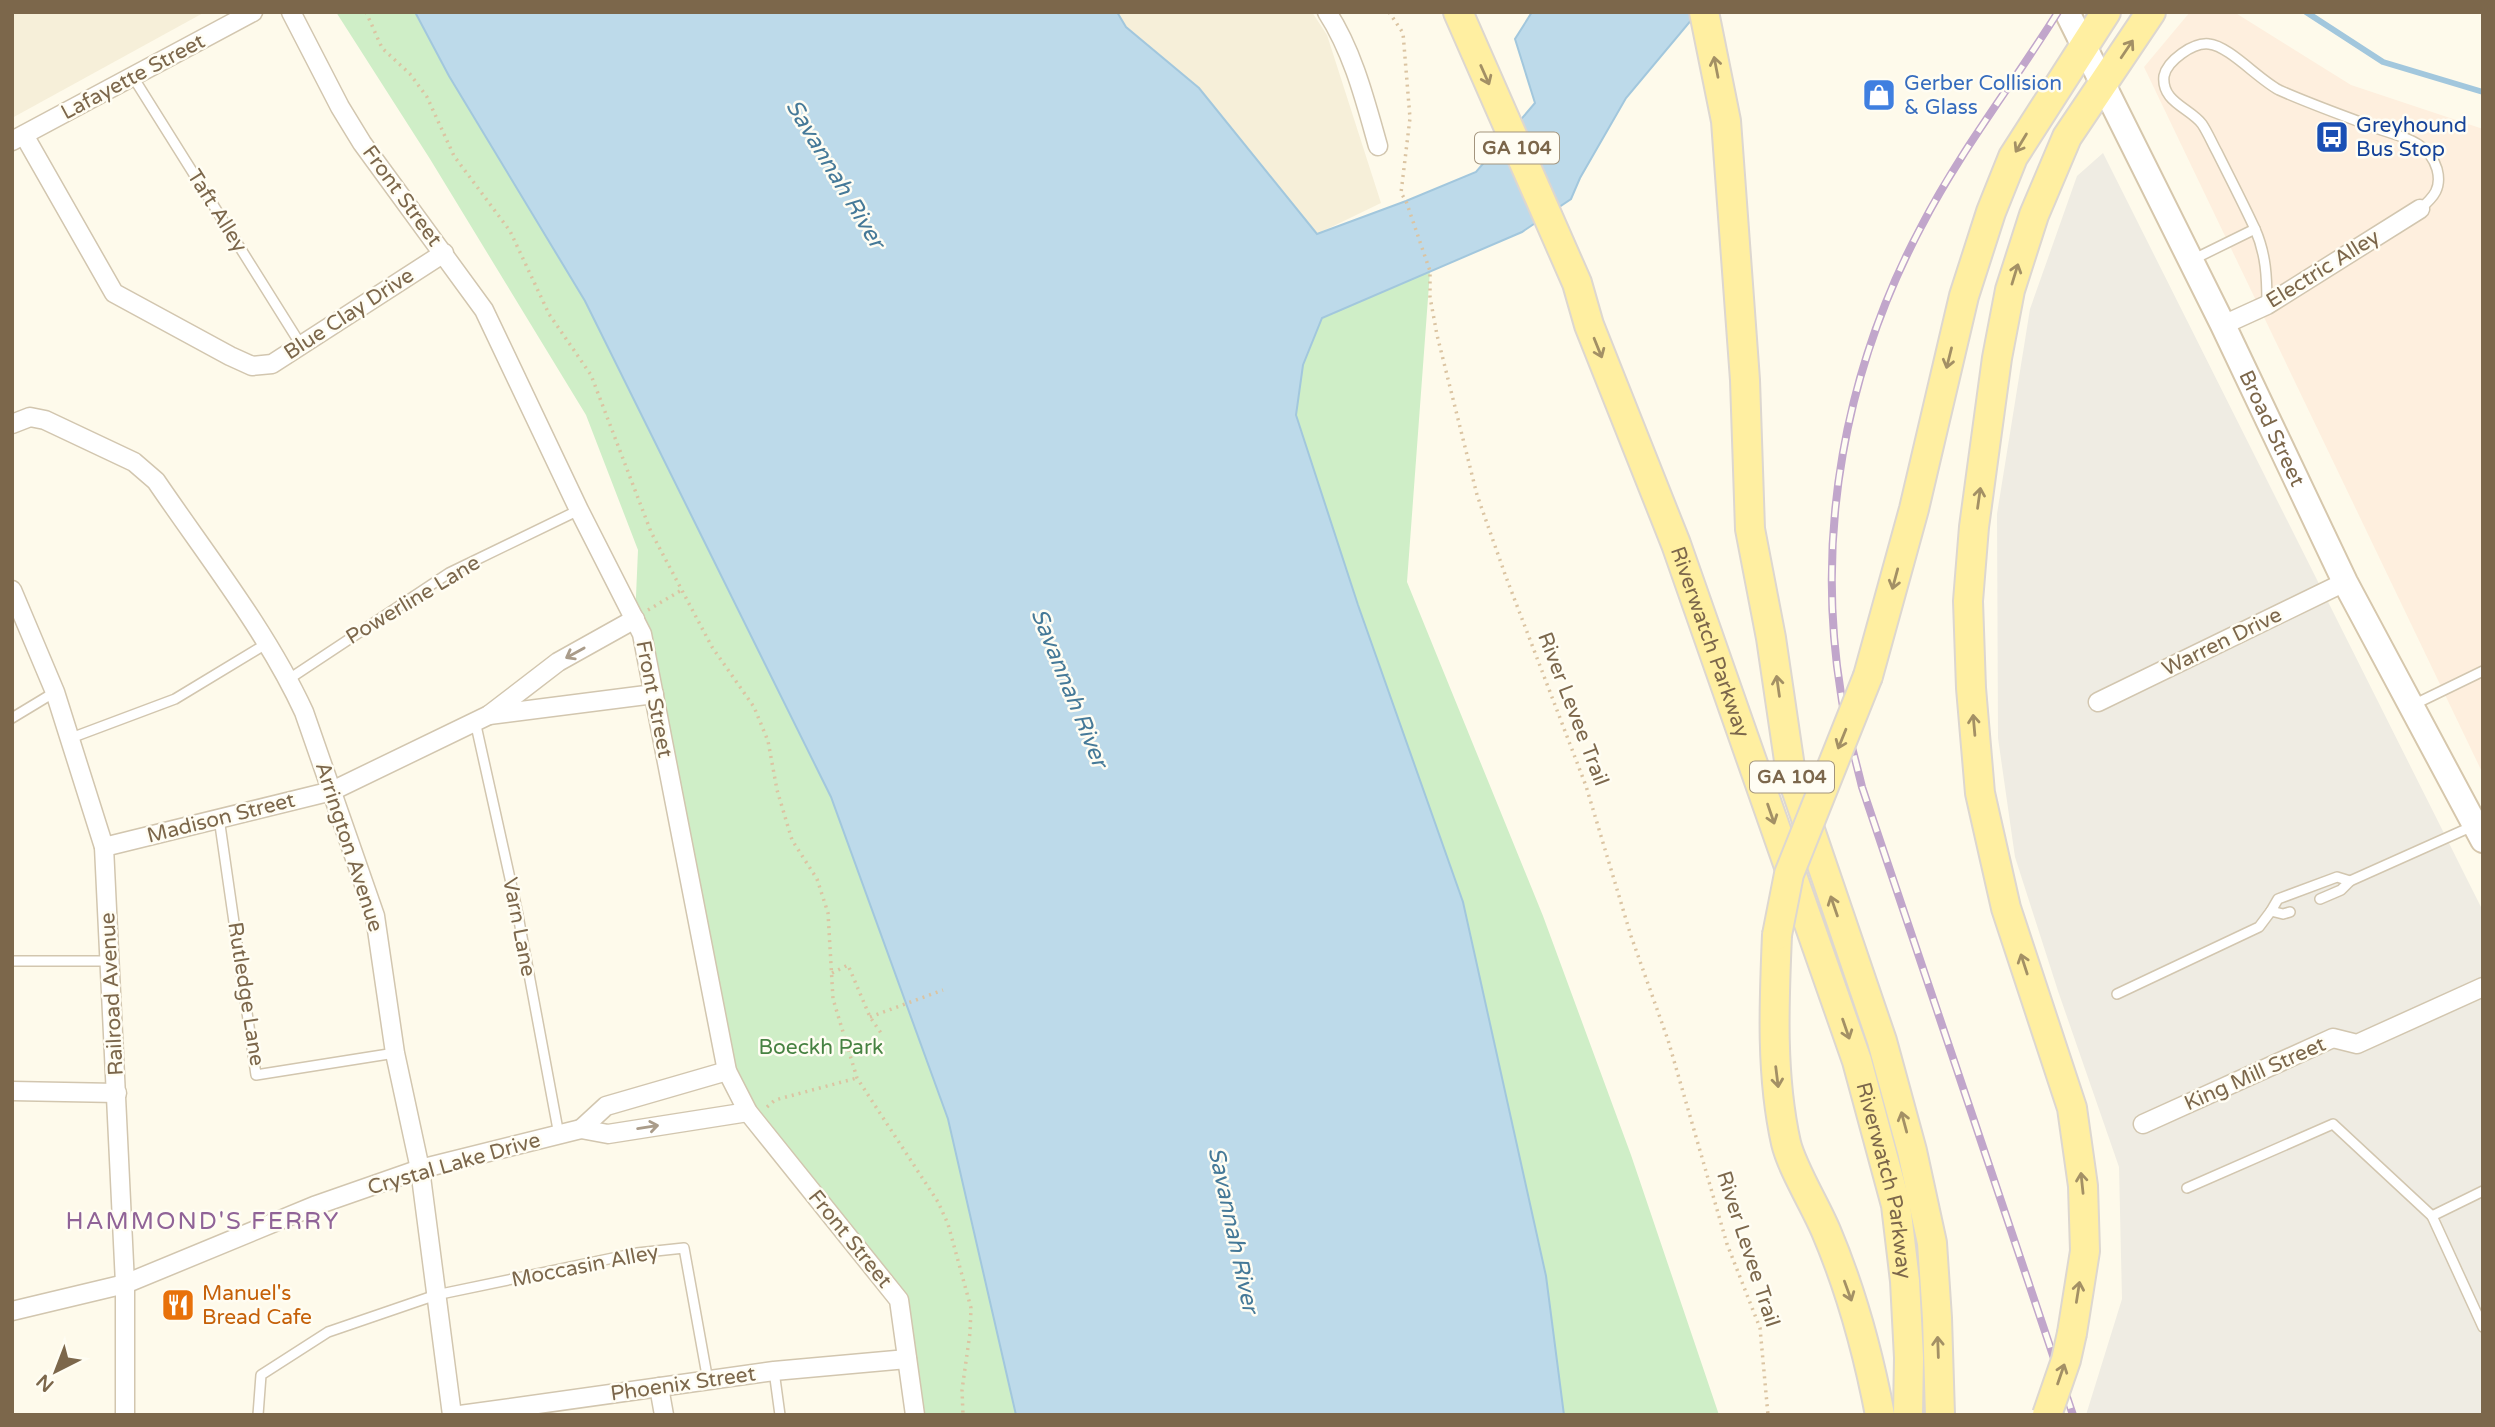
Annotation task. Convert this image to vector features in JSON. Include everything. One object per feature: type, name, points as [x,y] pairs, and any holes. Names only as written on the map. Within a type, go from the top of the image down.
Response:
[{"type":"main road","name":"Riverwatch Parkway","points":[[1458,12],[1577,283],[1589,325],[1676,544],[1857,1061],[1896,1205],[1905,1281],[1909,1358],[1908,1415]]},
{"type":"main road","name":"Riverwatch Parkway","points":[[1704,12],[1726,121],[1745,380],[1750,529],[1771,638],[1791,774],[1882,1041],[1912,1151],[1929,1230],[1937,1318],[1940,1415]]},
{"type":"main road","name":"Broad Street","points":[[2067,12],[2223,325],[2346,582],[2479,833]]},
{"type":"main road","points":[[1880,1415],[1870,1360],[1852,1299],[1827,1233],[1787,1145],[1775,1070],[1777,935],[1789,874],[1868,676],[1914,509],[1964,296],[1991,212],[2013,156],[2106,12]]},
{"type":"main road","points":[[2047,1415],[2066,1360],[2085,1251],[2082,1186],[2072,1108],[2006,908],[1980,793],[1971,688],[1968,601],[1997,358],[2010,290],[2034,215],[2067,137],[2151,12]]},
{"type":"street","name":"Lafayette Street","points":[[18,138],[253,12]]},
{"type":"street","name":"Front Street","points":[[291,12],[334,96],[362,143],[444,253],[494,329],[579,510],[642,634],[727,1071],[748,1112],[899,1300],[915,1415]]},
{"type":"street","points":[[1327,12],[1354,69],[1378,146]]},
{"type":"street","name":"Blue Clay Drive","points":[[18,138],[114,293],[252,366],[272,363],[444,253]]},
{"type":"street","name":"Electric Alley","points":[[2223,325],[2267,304],[2420,209]]},
{"type":"street","name":"Arrington Avenue","points":[[12,424],[30,417],[46,420],[134,462],[156,481],[266,643],[289,679],[304,712],[375,916],[395,1054],[420,1169],[452,1415]]},
{"type":"street","name":"Warren Drive","points":[[2098,702],[2346,582]]},
{"type":"street","name":"Railroad Avenue","points":[[12,590],[55,692],[104,846],[125,1284],[125,1415]]},
{"type":"street","name":"Madison Street","points":[[104,846],[332,792],[482,718],[558,662],[635,619]]},
{"type":"street","name":"Madison Street","points":[[482,718],[654,694]]},
{"type":"street","name":"King Mill Street","points":[[2143,1124],[2333,1038],[2357,1044],[2483,987]]},
{"type":"street","name":"Crystal Lake Drive","points":[[581,1129],[606,1106],[727,1071]]},
{"type":"street","points":[[12,1091],[117,1093]]},
{"type":"street","name":"Crystal Lake Drive","points":[[12,1311],[125,1284],[314,1206],[420,1169],[581,1129],[608,1134],[748,1112]]},
{"type":"street","name":"Phoenix Street","points":[[460,1415],[774,1371],[907,1359]]},
{"type":"street","points":[[659,1387],[664,1415]]},
{"type":"lane","points":[[2267,304],[2264,248],[2201,124],[2182,109],[2166,90],[2165,74],[2168,67],[2197,45],[2223,48],[2278,89],[2401,135],[2426,149],[2435,161],[2439,187],[2435,196],[2420,209]]},
{"type":"lane","name":"Taft Alley","points":[[133,77],[301,345]]},
{"type":"lane","points":[[2191,261],[2255,229]]},
{"type":"lane","name":"Powerline Lane","points":[[289,679],[449,573],[579,510]]},
{"type":"lane","points":[[71,738],[175,699],[266,643]]},
{"type":"lane","points":[[2413,705],[2483,671]]},
{"type":"lane","points":[[12,718],[55,692]]},
{"type":"lane","name":"Varn Lane","points":[[482,718],[559,1135]]},
{"type":"lane","name":"Rutledge Lane","points":[[219,817],[256,1075],[395,1054]]},
{"type":"lane","points":[[2320,899],[2341,890],[2350,881],[2479,833]]},
{"type":"lane","points":[[2117,994],[2259,927],[2278,899],[2337,877],[2350,881]]},
{"type":"lane","points":[[2272,911],[2283,914],[2290,912]]},
{"type":"lane","points":[[12,961],[110,961]]},
{"type":"lane","points":[[2187,1188],[2333,1124],[2432,1216],[2483,1327]]},
{"type":"lane","points":[[2432,1216],[2483,1191]]},
{"type":"lane","name":"Moccasin Alley","points":[[436,1295],[637,1253],[684,1248],[708,1381]]},
{"type":"lane","points":[[258,1415],[261,1375],[328,1332],[436,1295]]},
{"type":"lane","points":[[774,1371],[780,1415]]},
{"type":"path","points":[[366,12],[382,48],[410,74],[426,97],[454,156],[510,231],[549,314],[591,375],[651,532],[712,647],[754,708],[768,741],[777,790],[792,839],[817,879],[828,913],[833,999],[857,1078],[897,1136],[938,1202],[948,1224],[971,1308],[962,1415]]},
{"type":"path","name":"River Levee Trail","points":[[1389,12],[1403,33],[1410,118],[1401,193],[1430,271],[1430,297],[1437,335],[1477,495],[1586,786],[1631,936],[1668,1041],[1727,1244],[1760,1328],[1768,1415]]},
{"type":"path","points":[[635,619],[681,590]]},
{"type":"path","points":[[832,973],[848,965],[870,1017],[881,1033]]},
{"type":"path","points":[[870,1017],[943,989]]},
{"type":"path","points":[[748,1112],[768,1106],[775,1100],[857,1078]]},
{"type":"shaded area","points":[[12,12],[205,12],[12,118]]},
{"type":"shaded area","points":[[1117,12],[1312,12],[1327,35],[1381,203],[1317,234],[1199,88],[1126,27]]},
{"type":"shaded area","points":[[2190,12],[2234,12],[2351,85],[2483,129],[2483,774],[2144,67]]},
{"type":"shaded area","points":[[2103,153],[2483,911],[2483,1415],[2086,1415],[2122,1299],[2119,1167],[2015,857],[1998,738],[1997,514],[2030,309],[2077,176]]},
{"type":"green space","name":"Boeckh Park","points":[[336,12],[415,12],[449,76],[585,301],[831,797],[948,1119],[1016,1415],[915,1415],[899,1300],[735,1089],[635,619],[638,550],[586,415],[430,159]]},
{"type":"green space","points":[[1430,271],[1407,582],[1543,916],[1631,1155],[1719,1415],[1564,1415],[1546,1276],[1358,605],[1296,415],[1303,365],[1322,318]]},
{"type":"water","name":"Savannah River","points":[[415,12],[1117,12],[1126,27],[1199,88],[1317,234],[1476,172],[1535,103],[1515,39],[1532,12],[1698,12],[1626,98],[1580,178],[1571,199],[1522,232],[1322,318],[1303,365],[1296,415],[1358,605],[1463,902],[1546,1276],[1564,1415],[1016,1415],[948,1119],[831,797],[585,301],[449,76]]},
{"type":"waterway","points":[[2306,12],[2383,62],[2483,92]]},
{"type":"railway","points":[[2058,12],[1936,199],[1895,282],[1855,395],[1835,514],[1832,574],[1834,634],[1841,694],[1862,787],[2073,1415]]},
{"type":"place","name":"Gerber Collision & Glass","points":[[1879,95]]},
{"type":"place","name":"Greyhound Bus Stop","points":[[2332,137]]},
{"type":"place","name":"Manuel's Bread Cafe","points":[[178,1305]]},
{"type":"district","name":"HAMMOND'S FERRY","points":[[203,1221]]}]
